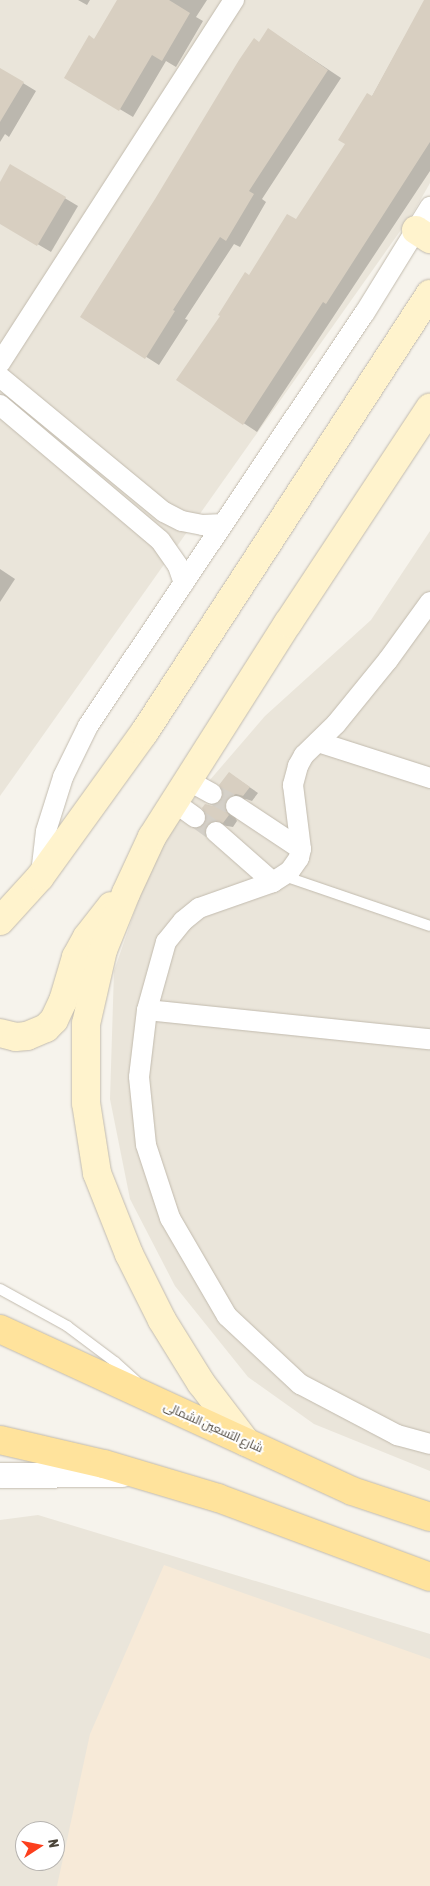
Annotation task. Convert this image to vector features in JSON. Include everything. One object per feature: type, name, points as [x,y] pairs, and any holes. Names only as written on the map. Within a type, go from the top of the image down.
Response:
[{"type":"main road","points":[[4,920],[40,877],[182,678],[430,294]]},
{"type":"main road","points":[[246,1442],[201,1383],[162,1320],[129,1254],[97,1173],[86,1103],[86,1024],[103,950],[126,893],[152,837],[186,800],[288,623],[430,408]]},
{"type":"main road","points":[[0,1032],[16,1037],[27,1036],[46,1028],[54,1020],[63,1002],[76,957],[87,937],[105,913],[126,893]]},
{"type":"main road","name":"شارع التسعين الشمالى","points":[[0,1329],[157,1403],[352,1491],[430,1517]]},
{"type":"main road","points":[[0,1440],[138,1474],[218,1498],[430,1577]]},
{"type":"street","points":[[0,363],[234,0]]},
{"type":"street","points":[[40,877],[46,830],[63,777],[88,726],[364,314],[423,235],[430,207]]},
{"type":"street","points":[[0,377],[164,512],[182,521],[203,525],[223,524]]},
{"type":"street","points":[[0,405],[160,540],[178,566],[184,584]]},
{"type":"street","points":[[430,602],[388,660],[336,724],[304,755],[294,777],[300,849],[295,865],[278,879],[199,908],[183,921],[166,942],[147,1010],[139,1077],[146,1145],[170,1218],[228,1316],[300,1384],[397,1435],[430,1444]]},
{"type":"street","points":[[318,742],[430,778]]},
{"type":"street","points":[[186,800],[212,794]]},
{"type":"street","points":[[236,806],[300,849]]},
{"type":"street","points":[[216,832],[278,879]]},
{"type":"street","points":[[147,1010],[430,1039]]},
{"type":"street","points":[[0,1475],[138,1474]]},
{"type":"lane","points":[[278,879],[430,926]]},
{"type":"lane","points":[[0,1289],[46,1313],[92,1343],[129,1375],[157,1403]]},
{"type":"shaded area","points":[[0,0],[430,0],[430,183],[413,213],[0,796]]},
{"type":"shaded area","points":[[430,531],[430,1471],[314,1424],[248,1377],[175,1286],[130,1199],[110,1099],[114,971],[160,838],[265,716],[371,620]]},
{"type":"shaded area","points":[[38,1515],[430,1634],[430,1886],[0,1886],[0,1520]]},
{"type":"shaded area","points":[[164,1565],[430,1659],[430,1886],[57,1886],[60,1871],[65,1871],[65,1849],[90,1734]]},
{"type":"building","points":[[117,0],[169,0],[190,13],[162,61],[152,55],[119,111],[64,78],[89,35],[94,39]]},
{"type":"building","points":[[424,0],[430,0],[430,142],[326,304],[323,302],[243,425],[176,380],[220,316],[218,315],[245,272],[249,275],[287,214],[296,219],[345,144],[338,140],[367,93],[372,96]]},
{"type":"building","points":[[268,28],[328,70],[249,191],[254,194],[226,241],[220,237],[173,310],[175,311],[145,359],[80,317],[155,199],[239,60],[254,38],[259,42]]},
{"type":"building","points":[[0,68],[24,82],[0,122]]},
{"type":"building","points":[[10,164],[66,197],[37,246],[0,224],[0,182]]},
{"type":"building","points":[[229,772],[250,787],[243,796],[236,794],[226,799],[224,806],[229,815],[223,823],[212,821],[204,830],[201,827],[207,818],[202,808],[205,804],[213,806],[222,800],[224,793],[219,785]]},
{"type":"tunnel","points":[[212,794],[236,806]]},
{"type":"tunnel","points":[[195,817],[216,832]]}]
